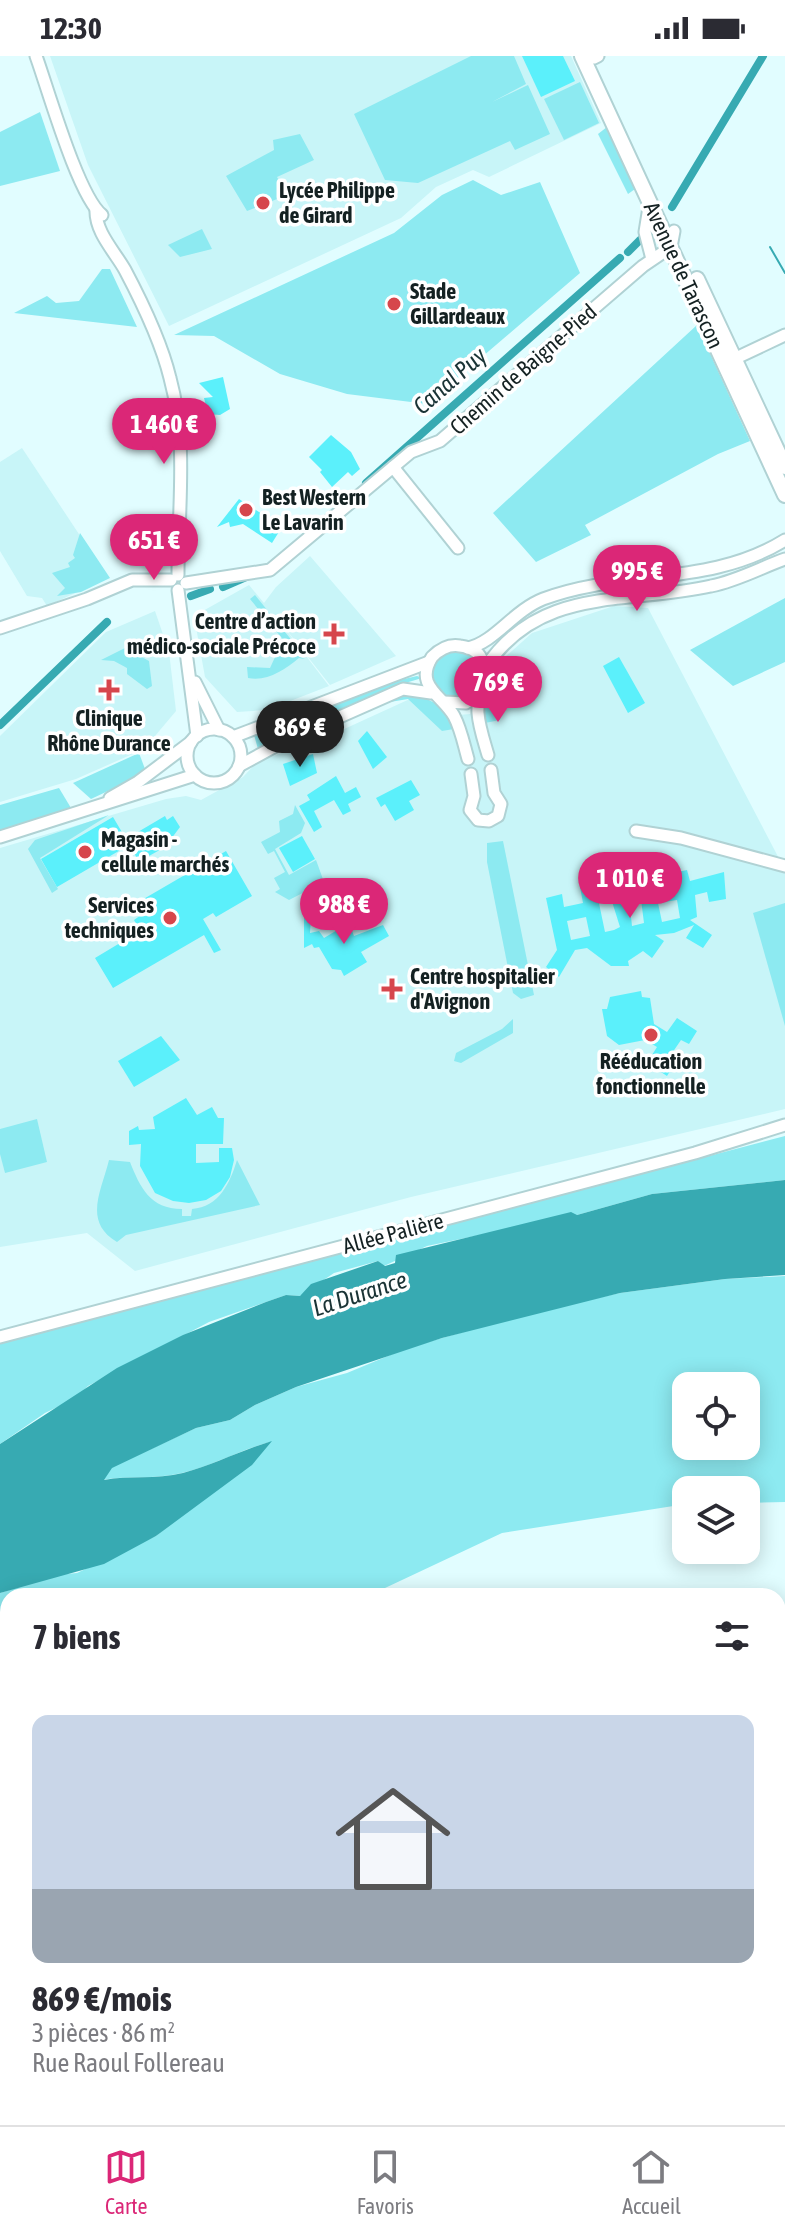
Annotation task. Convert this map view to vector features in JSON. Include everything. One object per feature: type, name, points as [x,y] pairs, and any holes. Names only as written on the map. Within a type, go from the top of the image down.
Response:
[{"type":"main road","name":"Avenue de Tarascon","points":[[592,57],[650,201],[673,238],[785,467]]},
{"type":"main road","name":"Avenue de Tarascon","points":[[592,57],[785,495]]},
{"type":"street","points":[[36,56],[78,171],[115,241],[123,267],[157,339],[176,403],[182,451],[178,582],[194,739],[187,756],[195,775],[207,782],[220,782],[232,776],[239,766],[241,754],[233,737],[219,730],[205,707],[187,663]]},
{"type":"street","points":[[648,262],[649,245],[645,232],[650,201]]},
{"type":"street","points":[[649,245],[673,238]]},
{"type":"street","name":"Chemin de Baigne-Pied","points":[[0,628],[135,579],[178,582],[270,570],[411,452],[440,441],[673,238]]},
{"type":"street","points":[[734,359],[785,335]]},
{"type":"street","points":[[393,467],[458,548]]},
{"type":"street","points":[[233,737],[429,662],[443,648],[468,648],[483,643],[516,613],[558,594],[599,583],[711,570],[763,553],[785,540]]},
{"type":"street","points":[[485,668],[501,646],[523,627],[553,612],[598,600],[711,586],[785,559]]},
{"type":"street","points":[[468,648],[479,657],[485,668],[478,712],[488,755]]},
{"type":"street","points":[[429,662],[426,678],[431,693]]},
{"type":"street","points":[[239,766],[283,742],[403,689],[431,693],[443,702],[456,720],[468,759]]},
{"type":"street","points":[[443,702],[466,703],[479,694]]},
{"type":"street","points":[[100,804],[138,782],[194,739],[219,730]]},
{"type":"street","points":[[491,770],[494,793]]},
{"type":"street","points":[[471,774],[474,796],[470,805],[473,816],[489,821],[501,810],[500,800],[494,793],[484,790],[474,796]]},
{"type":"street","points":[[0,837],[195,775]]},
{"type":"street","points":[[636,831],[681,838],[785,866]]},
{"type":"street","name":"Allée Palière","points":[[0,1337],[695,1153],[785,1125]]},
{"type":"shaded area","name":"Lycée Philippe de Girard","points":[[50,56],[571,56],[601,123],[489,177],[473,170],[436,187],[401,218],[169,326],[88,165]]},
{"type":"shaded area","points":[[471,56],[514,56],[526,84],[492,102],[528,85],[550,134],[515,150],[510,141],[418,183],[385,180],[354,114]]},
{"type":"shaded area","points":[[580,82],[599,123],[564,140],[544,99]]},
{"type":"shaded area","points":[[40,112],[60,171],[0,186],[0,132]]},
{"type":"shaded area","points":[[607,127],[635,189],[628,194],[598,134]]},
{"type":"shaded area","points":[[300,134],[314,160],[277,177],[287,195],[247,211],[226,176],[274,150],[273,140]]},
{"type":"shaded area","name":"Stade Gillardeaux","points":[[473,180],[501,195],[540,182],[580,273],[427,404],[347,394],[280,374],[214,336],[174,335],[394,233],[442,195]]},
{"type":"shaded area","points":[[202,229],[212,249],[180,257],[168,245]]},
{"type":"shaded area","points":[[102,269],[110,269],[137,327],[14,313],[47,296],[56,303],[79,301]]},
{"type":"shaded area","points":[[697,325],[750,441],[718,454],[585,525],[591,535],[536,562],[493,513]]},
{"type":"shaded area","points":[[22,448],[108,578],[47,606],[42,598],[27,596],[0,551],[0,462]]},
{"type":"shaded area","points":[[80,533],[110,578],[81,592],[57,596],[65,588],[52,573],[70,567],[68,563],[75,558],[73,555]]},
{"type":"shaded area","points":[[310,556],[396,656],[330,685],[270,609],[329,686],[267,710],[237,712],[205,677],[194,616],[249,585],[264,603],[276,587]]},
{"type":"shaded area","points":[[255,595],[302,653],[296,655],[305,659],[299,658],[275,674],[255,679],[248,678],[247,667],[270,668],[276,655],[295,654],[250,599]]},
{"type":"shaded area","points":[[785,598],[785,662],[733,686],[690,650]]},
{"type":"shaded area","name":"Centre hospitalier d'Avignon","points":[[614,606],[648,608],[785,870],[785,1109],[411,1197],[135,1271],[87,1233],[0,1247],[0,848],[166,799],[186,796],[201,800],[243,777],[258,761],[318,741],[412,698],[447,716],[470,714],[489,699],[495,666],[532,633]]},
{"type":"shaded area","name":"Clinique Rhône Durance","points":[[155,611],[169,652],[176,711],[144,749],[76,779],[0,802],[0,736],[106,632]]},
{"type":"shaded area","points":[[125,648],[149,661],[152,686],[147,689],[127,674],[127,668],[114,661],[101,660]]},
{"type":"shaded area","points":[[455,651],[472,658],[479,675],[472,692],[455,699],[438,692],[431,675],[438,658]]},
{"type":"shaded area","points":[[494,662],[507,671],[500,720],[485,723],[483,702]]},
{"type":"shaded area","points":[[417,676],[422,678],[402,684],[258,749],[254,735],[374,686]]},
{"type":"shaded area","points":[[401,694],[434,702],[454,729],[442,731],[408,699],[384,703]]},
{"type":"shaded area","points":[[139,753],[145,769],[127,782],[91,799],[73,783]]},
{"type":"shaded area","points":[[59,788],[71,808],[0,831],[0,805]]},
{"type":"shaded area","points":[[295,805],[305,823],[301,833],[275,849],[289,875],[316,860],[324,882],[289,900],[275,892],[280,889],[274,878],[285,872],[274,851],[268,854],[261,842],[280,832],[279,821],[293,814]]},
{"type":"shaded area","points":[[109,815],[40,858],[58,889],[52,893],[28,849],[35,840]]},
{"type":"shaded area","points":[[503,841],[534,995],[521,999],[513,993],[487,862],[487,843]]},
{"type":"shaded area","points":[[785,903],[785,1026],[753,913]]},
{"type":"shaded area","points":[[513,1019],[513,1033],[461,1063],[454,1061],[456,1053],[502,1029]]},
{"type":"shaded area","points":[[37,1119],[47,1162],[5,1173],[0,1154],[0,1129]]},
{"type":"shaded area","points":[[785,1136],[785,1180],[652,1194],[577,1215],[427,1246],[384,1266],[378,1261],[334,1273],[300,1296],[286,1295],[209,1322],[88,1386],[76,1398],[45,1413],[0,1444],[0,1343]]},
{"type":"shaded area","points":[[109,1160],[130,1162],[142,1188],[154,1201],[182,1209],[182,1216],[191,1216],[192,1209],[209,1204],[222,1192],[237,1160],[260,1205],[126,1235],[117,1242],[100,1225],[97,1216],[99,1195]]},
{"type":"shaded area","points":[[785,1276],[785,1502],[760,1503],[760,1476],[672,1476],[672,1506],[502,1533],[385,1588],[15,1588],[55,1575],[77,1573],[156,1536],[270,1442],[172,1475],[102,1480],[112,1467],[196,1428],[230,1420],[296,1387],[347,1373],[407,1348],[530,1313],[620,1293],[725,1279]]},
{"type":"water","name":"La Durance","points":[[785,1180],[785,1275],[725,1279],[620,1293],[442,1338],[296,1387],[230,1420],[196,1428],[112,1468],[104,1480],[173,1475],[272,1441],[252,1465],[156,1536],[104,1564],[18,1588],[0,1588],[0,1444],[117,1368],[183,1335],[266,1302],[286,1295],[300,1296],[311,1284],[378,1261],[385,1266],[395,1263],[396,1255],[571,1212],[577,1215],[652,1194]]},
{"type":"building","points":[[522,56],[563,56],[575,81],[541,97]]},
{"type":"building","points":[[223,377],[230,409],[220,415],[208,414],[204,398],[213,397],[199,383]]},
{"type":"building","points":[[331,435],[351,452],[360,469],[352,476],[348,472],[332,487],[320,472],[322,470],[309,457]]},
{"type":"building","name":"Best Western Le Lavarin","points":[[239,499],[282,527],[272,543],[243,524],[230,527],[229,522],[217,527]]},
{"type":"building","points":[[619,657],[645,703],[628,713],[603,666]]},
{"type":"building","points":[[367,731],[387,757],[373,769],[358,741]]},
{"type":"building","points":[[313,754],[317,773],[290,786],[283,764]]},
{"type":"building","points":[[336,776],[345,793],[356,787],[361,797],[348,804],[351,811],[343,815],[334,800],[314,811],[322,827],[314,832],[299,806],[310,800],[307,795]]},
{"type":"building","points":[[411,780],[420,795],[409,801],[414,810],[395,821],[385,804],[381,807],[376,798]]},
{"type":"building","name":"Magasin - cellule marchés","points":[[165,816],[167,820],[173,816],[180,827],[165,847],[149,856],[146,853],[137,858],[129,845],[57,887],[41,859],[113,817],[126,839]]},
{"type":"building","points":[[302,836],[315,859],[293,872],[279,848]]},
{"type":"building","name":"Services techniques","points":[[226,851],[252,896],[216,917],[213,913],[203,919],[221,950],[214,953],[204,935],[113,988],[95,958],[140,931],[134,920],[141,915],[135,904]]},
{"type":"building","points":[[687,870],[690,881],[724,872],[726,899],[709,902],[707,892],[695,895],[697,917],[690,920],[712,935],[703,948],[686,938],[694,925],[674,933],[655,935],[664,941],[652,958],[643,951],[628,961],[629,966],[611,966],[587,948],[575,950],[559,977],[546,967],[557,950],[546,898],[562,894],[564,907],[583,903],[580,887],[595,884],[605,932],[620,927],[609,892],[628,888],[632,926],[644,923],[638,876],[653,873],[656,889],[675,885],[672,873]],"holes":[[[677,900],[680,918],[662,922],[658,903]],[[586,917],[590,936],[571,940],[567,921]]]},
{"type":"building","points":[[304,918],[311,918],[310,933],[319,931],[324,938],[349,923],[354,936],[383,925],[389,936],[361,952],[367,962],[344,976],[341,970],[332,969],[319,947],[314,948],[312,944],[304,948]]},
{"type":"building","name":"Rééducation fonctionnelle","points":[[641,991],[642,997],[650,998],[654,1024],[667,1032],[677,1018],[697,1031],[689,1044],[681,1040],[668,1059],[675,1063],[667,1076],[647,1063],[657,1047],[645,1040],[619,1045],[607,1036],[602,1009],[607,1009],[610,997]]},
{"type":"building","points":[[161,1036],[180,1060],[134,1087],[118,1061]]},
{"type":"building","points":[[186,1098],[197,1115],[212,1107],[218,1118],[224,1118],[223,1144],[196,1144],[196,1163],[219,1162],[219,1148],[232,1148],[234,1160],[230,1177],[221,1191],[206,1200],[189,1203],[173,1201],[155,1193],[140,1166],[141,1144],[129,1145],[129,1131],[138,1126],[139,1130],[155,1129],[153,1117]]},
{"type":"waterway","name":"Canal Puy","points":[[672,207],[763,56]]},
{"type":"waterway","name":"Canal Puy","points":[[628,252],[640,240]]},
{"type":"waterway","points":[[770,247],[785,273]]},
{"type":"waterway","name":"Canal Puy","points":[[366,483],[620,258]]},
{"type":"waterway","name":"Canal Puy","points":[[223,587],[246,577]]},
{"type":"waterway","name":"Canal Puy","points":[[191,596],[210,589]]},
{"type":"waterway","name":"Canal Puy","points":[[0,725],[107,622]]},
{"type":"place","name":"Lycée Philippe de Girard","points":[[263,203]]},
{"type":"place","name":"Stade Gillardeaux","points":[[394,304]]},
{"type":"place","name":"Best Western Le Lavarin","points":[[246,510]]},
{"type":"place","name":"Centre d’action médico-sociale Précoce","points":[[334,634]]},
{"type":"place","name":"Clinique Rhône Durance","points":[[109,690]]},
{"type":"place","name":"Magasin - cellule marchés","points":[[85,852]]},
{"type":"place","name":"Services techniques","points":[[170,918]]},
{"type":"place","name":"Centre hospitalier d'Avignon","points":[[392,989]]},
{"type":"place","name":"Rééducation fonctionnelle","points":[[651,1035]]}]
